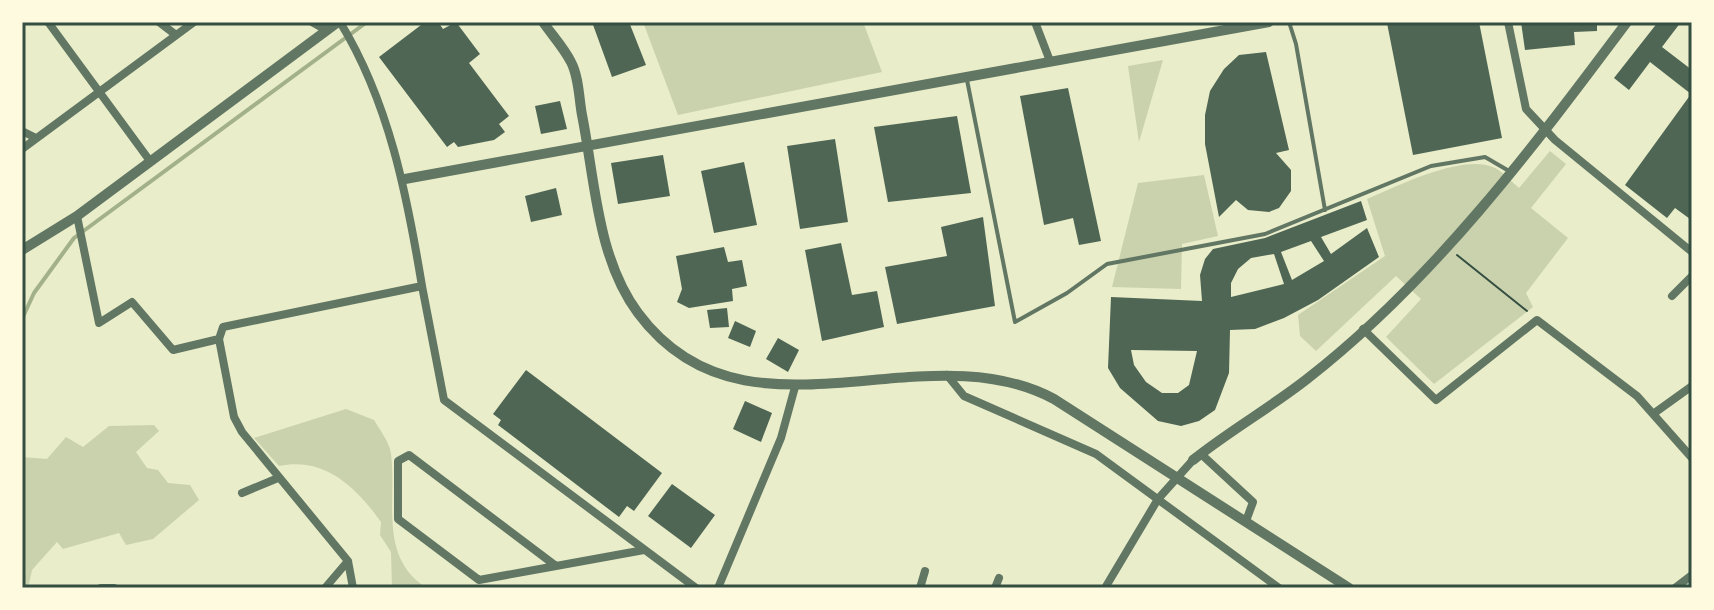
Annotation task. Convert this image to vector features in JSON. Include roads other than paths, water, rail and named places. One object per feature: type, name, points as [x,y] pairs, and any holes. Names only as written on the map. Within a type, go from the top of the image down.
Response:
[{"type":"street","points":[[48,22],[150,161]]},
{"type":"street","points":[[159,22],[176,35]]},
{"type":"street","points":[[22,149],[194,22]]},
{"type":"street","points":[[312,22],[326,30]]},
{"type":"street","points":[[22,250],[78,222],[150,161],[339,22],[349,36],[405,179],[444,400],[696,588]]},
{"type":"street","points":[[543,22],[572,63],[610,257],[638,314],[687,358],[714,371],[751,382],[795,387],[947,375],[999,377],[1035,389],[1349,588]]},
{"type":"street","points":[[1035,22],[1050,61]]},
{"type":"street","points":[[405,179],[1269,22]]},
{"type":"street","points":[[1508,22],[1526,109],[1546,131],[1692,252]]},
{"type":"street","points":[[1105,588],[1158,499],[1197,457],[1308,379],[1446,246],[1546,131],[1627,22]]},
{"type":"street","points":[[22,131],[36,138]]},
{"type":"street","points":[[78,222],[99,323],[132,302],[173,350],[219,339]]},
{"type":"street","points":[[1672,296],[1692,276]]},
{"type":"street","points":[[353,588],[348,561],[278,478],[234,417],[219,339],[223,327],[422,286]]},
{"type":"street","points":[[1363,329],[1436,400],[1537,320],[1637,396],[1692,458]]},
{"type":"street","points":[[947,375],[964,396],[1096,454],[1279,588]]},
{"type":"street","points":[[1653,414],[1692,386]]},
{"type":"street","points":[[718,588],[781,438],[795,387]]},
{"type":"street","points":[[556,566],[409,455],[398,461],[398,519],[479,580],[556,566],[644,550]]},
{"type":"street","points":[[1197,457],[1253,502],[1246,521]]},
{"type":"street","points":[[242,493],[278,478]]},
{"type":"street","points":[[325,588],[348,561]]},
{"type":"street","points":[[920,588],[925,571]]},
{"type":"street","points":[[1675,588],[1692,575]]},
{"type":"street","points":[[995,588],[999,578]]},
{"type":"street","points":[[101,588],[114,588]]},
{"type":"lane","points":[[1289,22],[1296,44],[1325,210]]},
{"type":"lane","points":[[967,78],[1015,322],[1067,293],[1107,264],[1265,234],[1431,166],[1485,157],[1511,172]]},
{"type":"waterway","points":[[22,319],[34,293],[74,238],[367,22]]}]
